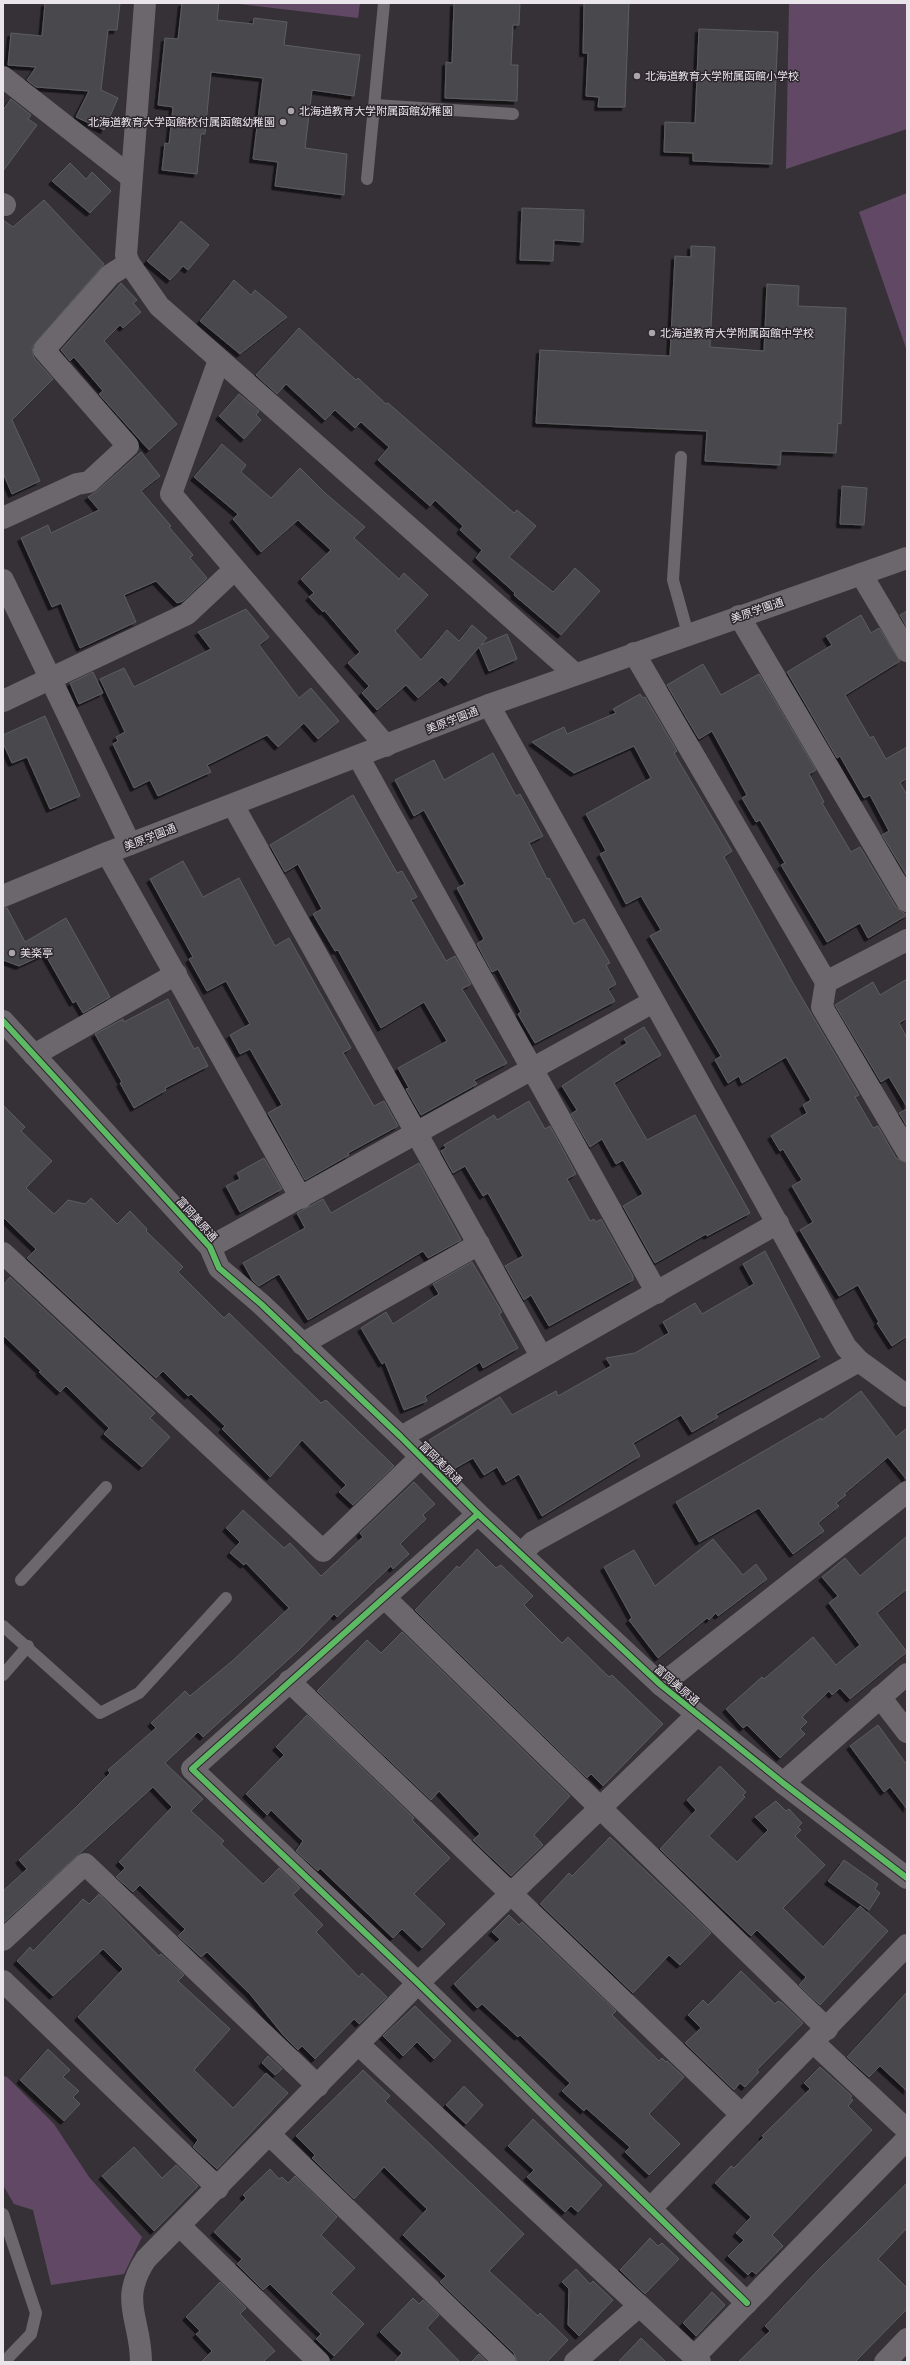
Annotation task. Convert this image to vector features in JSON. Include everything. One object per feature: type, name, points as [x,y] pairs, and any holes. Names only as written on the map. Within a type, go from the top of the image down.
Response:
[{"type":"street","points":[[145,3],[126,255],[129,263],[159,306],[575,674]]},
{"type":"street","points":[[4,78],[131,177]]},
{"type":"street","points":[[3,518],[77,484],[89,482],[128,446],[44,350],[110,275],[129,263]]},
{"type":"street","points":[[219,360],[171,494],[234,570],[386,746]]},
{"type":"street","name":"美原学園通","points":[[3,896],[130,844],[359,758],[489,706],[634,653],[907,558]]},
{"type":"street","points":[[3,701],[187,614],[234,570]]},
{"type":"street","points":[[861,574],[907,652]]},
{"type":"street","points":[[3,580],[130,844]]},
{"type":"street","points":[[739,616],[907,901]]},
{"type":"street","points":[[634,653],[826,982],[822,1007],[907,1151]]},
{"type":"street","points":[[489,706],[846,1347],[859,1361],[907,1396]]},
{"type":"street","points":[[359,758],[657,1293]]},
{"type":"street","points":[[233,805],[542,1356]]},
{"type":"street","points":[[107,853],[301,1198]]},
{"type":"street","points":[[826,982],[907,940]]},
{"type":"street","points":[[34,1055],[176,974]]},
{"type":"street","points":[[210,1247],[417,1134],[653,1002]]},
{"type":"street","name":"富岡美原通","points":[[3,1021],[210,1247],[219,1268],[401,1437],[478,1514],[661,1686],[907,1878]]},
{"type":"street","points":[[401,1437],[778,1223]]},
{"type":"street","points":[[302,1344],[479,1244]]},
{"type":"street","points":[[3,1253],[322,1550],[421,1457]]},
{"type":"street","points":[[521,1554],[533,1542],[859,1361]]},
{"type":"street","points":[[661,1686],[907,1492]]},
{"type":"street","points":[[478,1514],[384,1596],[192,1769],[418,1984],[747,2303]]},
{"type":"street","points":[[384,1596],[600,1806],[820,2036],[907,2130]]},
{"type":"street","points":[[784,1783],[907,1674]]},
{"type":"street","points":[[289,1681],[742,2115]]},
{"type":"street","points":[[880,1697],[907,1732]]},
{"type":"street","points":[[141,2362],[132,2302],[134,2278],[146,2259],[218,2188],[418,1984],[511,1895],[600,1806],[697,1715]]},
{"type":"street","points":[[3,1940],[85,1864],[318,2086]]},
{"type":"street","points":[[650,2210],[907,1945]]},
{"type":"street","points":[[3,1981],[218,2188]]},
{"type":"street","points":[[358,2044],[697,2359],[747,2303],[907,2139]]},
{"type":"street","points":[[270,2135],[505,2362]]},
{"type":"street","points":[[180,2226],[319,2362]]},
{"type":"street","points":[[575,2362],[639,2306]]},
{"type":"street","points":[[885,2362],[907,2339]]},
{"type":"lane","points":[[367,178],[384,3]]},
{"type":"lane","points":[[375,105],[513,114]]},
{"type":"lane","points":[[680,457],[673,580],[688,634]]},
{"type":"lane","points":[[22,1580],[106,1487]]},
{"type":"lane","points":[[3,1626],[28,1646],[100,1713],[139,1693],[226,1598]]},
{"type":"lane","points":[[3,1675],[28,1646]]},
{"type":"lane","points":[[3,2214],[36,2313],[31,2334],[4,2362]]},
{"type":"shaded area","points":[[231,3],[360,3],[358,18]]},
{"type":"shaded area","points":[[789,3],[907,3],[907,129],[786,169]]},
{"type":"shaded area","points":[[907,193],[907,351],[859,212]]},
{"type":"shaded area","points":[[3,2076],[7,2077],[54,2124],[89,2177],[142,2237],[124,2274],[51,2285],[33,2210],[14,2204],[3,2185]]},
{"type":"building","points":[[45,3],[120,3],[117,30],[108,30],[101,90],[118,98],[104,130],[76,117],[89,91],[36,87],[27,80],[36,67],[8,65],[11,33],[42,36]]},
{"type":"building","points":[[182,3],[219,3],[217,20],[253,24],[254,18],[287,22],[284,45],[360,55],[354,96],[312,90],[305,148],[347,154],[344,195],[275,186],[278,162],[253,159],[263,78],[211,72],[205,134],[201,134],[197,174],[162,170],[165,143],[169,144],[173,107],[158,105],[165,38],[178,39]]},
{"type":"building","points":[[454,3],[520,3],[519,25],[513,25],[511,65],[518,65],[517,101],[445,98],[446,62],[452,63]]},
{"type":"building","points":[[584,3],[629,3],[625,107],[598,107],[599,97],[586,96],[588,53],[583,53]]},
{"type":"building","points":[[699,29],[778,32],[772,164],[693,161],[693,153],[664,152],[665,122],[695,123]]},
{"type":"building","points":[[11,99],[31,115],[28,119],[37,125],[3,171],[3,110]]},
{"type":"building","points":[[70,163],[86,179],[92,172],[111,191],[90,213],[52,181]]},
{"type":"building","points":[[44,200],[104,264],[32,347],[34,358],[53,379],[12,420],[40,481],[12,494],[3,473],[3,220],[13,227]]},
{"type":"building","points":[[522,208],[584,210],[583,242],[554,240],[553,261],[520,260]]},
{"type":"building","points":[[181,221],[209,245],[188,270],[183,266],[170,280],[147,261]]},
{"type":"building","points":[[691,246],[715,247],[710,347],[764,351],[767,284],[799,286],[798,306],[846,308],[841,424],[838,423],[836,453],[781,451],[780,465],[705,461],[707,431],[536,423],[540,350],[670,356],[675,256],[691,257]]},
{"type":"building","points":[[234,280],[251,295],[255,290],[287,317],[240,354],[200,321]]},
{"type":"building","points":[[121,283],[137,300],[133,303],[141,312],[123,328],[120,325],[104,341],[177,424],[149,450],[99,394],[103,391],[74,357],[70,361],[61,350]]},
{"type":"building","points":[[299,328],[356,380],[358,378],[386,404],[388,403],[514,513],[517,510],[536,526],[509,557],[553,592],[575,568],[600,591],[561,635],[514,595],[515,593],[476,558],[482,550],[460,530],[463,526],[435,500],[430,506],[378,460],[389,447],[361,422],[355,428],[335,410],[325,420],[286,384],[277,394],[256,375]]},
{"type":"building","points":[[239,394],[259,411],[256,415],[261,420],[244,439],[219,416]]},
{"type":"building","points":[[222,444],[246,465],[241,472],[271,498],[300,468],[325,493],[365,527],[354,538],[399,579],[404,573],[428,595],[395,631],[421,660],[447,630],[459,641],[472,625],[487,638],[481,645],[507,634],[517,659],[489,671],[479,647],[448,683],[442,677],[418,698],[406,685],[377,710],[362,693],[369,686],[348,663],[360,652],[324,610],[323,612],[309,597],[314,593],[301,579],[331,550],[298,520],[261,552],[233,519],[238,514],[194,477]]},
{"type":"building","points":[[141,452],[160,476],[141,491],[171,526],[169,527],[193,555],[190,558],[207,578],[183,601],[177,603],[156,581],[124,595],[136,622],[80,648],[61,603],[52,607],[21,538],[48,525],[51,533],[99,510],[88,497],[97,491]]},
{"type":"building","points":[[842,486],[867,488],[864,525],[840,524]]},
{"type":"building","points":[[246,609],[269,637],[259,645],[299,698],[311,688],[339,721],[318,739],[304,723],[278,747],[267,735],[207,765],[211,772],[158,796],[150,780],[134,788],[113,744],[118,741],[116,737],[125,732],[100,679],[124,668],[134,687],[211,649],[198,632]]},
{"type":"building","points":[[907,611],[907,627],[900,615]]},
{"type":"building","points":[[861,615],[871,633],[879,628],[900,661],[845,695],[870,738],[873,736],[886,759],[907,747],[907,778],[900,783],[907,795],[907,876],[882,835],[889,831],[870,795],[864,798],[840,756],[837,758],[787,672],[832,645],[826,636]]},
{"type":"building","points":[[703,664],[721,695],[759,674],[816,770],[809,774],[824,802],[822,803],[851,852],[860,847],[896,907],[907,915],[868,938],[860,923],[827,942],[781,865],[785,863],[760,820],[756,822],[742,798],[747,795],[712,731],[699,739],[667,685]]},
{"type":"building","points":[[93,672],[103,693],[79,704],[70,683]]},
{"type":"building","points":[[640,694],[643,698],[645,697],[677,751],[674,753],[732,851],[724,857],[792,981],[859,1095],[855,1097],[873,1128],[878,1126],[896,1158],[907,1163],[907,1336],[892,1346],[877,1323],[879,1322],[858,1285],[839,1296],[800,1230],[813,1222],[792,1186],[802,1180],[783,1149],[780,1151],[771,1136],[807,1113],[803,1105],[811,1100],[786,1057],[742,1083],[739,1076],[728,1083],[715,1060],[721,1056],[650,936],[661,930],[641,896],[626,904],[600,854],[606,851],[586,814],[651,778],[634,746],[574,773],[532,742],[564,727],[567,734],[616,713],[613,709]]},
{"type":"building","points":[[45,716],[80,796],[50,809],[27,757],[12,763],[3,743],[3,735]]},
{"type":"building","points":[[493,753],[516,796],[520,794],[543,836],[529,843],[547,879],[549,878],[574,924],[584,919],[610,963],[606,965],[616,984],[608,989],[615,1001],[535,1043],[518,1014],[521,1012],[498,969],[492,972],[477,944],[484,939],[457,888],[465,884],[424,810],[414,816],[395,780],[434,760],[444,780]]},
{"type":"building","points":[[353,795],[397,873],[402,871],[417,897],[411,900],[446,961],[455,956],[471,984],[462,989],[507,1063],[474,1080],[477,1084],[421,1115],[406,1089],[409,1088],[398,1068],[447,1041],[424,1002],[381,1028],[338,950],[335,951],[313,914],[322,909],[298,864],[285,872],[270,845]]},
{"type":"building","points":[[183,861],[203,897],[239,878],[275,946],[289,938],[351,1048],[343,1053],[374,1106],[384,1101],[398,1126],[348,1153],[349,1155],[305,1180],[268,1113],[282,1105],[250,1049],[240,1054],[230,1035],[250,1024],[226,981],[207,991],[189,959],[193,957],[150,879]]},
{"type":"building","points":[[3,908],[7,908],[25,942],[66,918],[110,997],[83,1013],[76,1001],[73,1003],[45,954],[19,966],[3,960]]},
{"type":"building","points":[[907,979],[907,1018],[899,1023],[907,1038],[907,1107],[889,1077],[881,1082],[835,1005],[873,982],[880,995]]},
{"type":"building","points":[[168,999],[194,1049],[198,1047],[208,1066],[165,1088],[166,1090],[134,1108],[120,1083],[122,1082],[95,1034],[123,1019],[124,1022]]},
{"type":"building","points":[[644,1027],[661,1055],[614,1083],[647,1140],[695,1115],[750,1213],[707,1236],[706,1234],[655,1263],[623,1206],[643,1194],[623,1160],[616,1164],[602,1139],[590,1147],[571,1114],[577,1110],[562,1086],[627,1043],[624,1039]]},
{"type":"building","points":[[529,1101],[545,1129],[550,1126],[576,1174],[567,1179],[590,1221],[594,1219],[596,1222],[601,1219],[633,1276],[633,1280],[549,1326],[531,1295],[524,1300],[505,1266],[523,1256],[488,1193],[483,1196],[465,1166],[453,1173],[441,1151],[446,1148],[444,1145],[494,1115],[497,1120]]},
{"type":"building","points":[[3,1105],[25,1127],[21,1131],[52,1161],[26,1188],[54,1214],[68,1200],[85,1204],[91,1198],[117,1224],[130,1211],[147,1229],[146,1231],[183,1267],[178,1272],[224,1318],[229,1313],[321,1403],[326,1400],[394,1466],[353,1505],[339,1492],[346,1485],[302,1440],[270,1477],[222,1429],[225,1426],[191,1394],[188,1396],[163,1371],[156,1378],[27,1258],[36,1249],[3,1217]]},
{"type":"building","points":[[907,1109],[907,1126],[899,1113]]},
{"type":"building","points":[[264,1158],[282,1189],[240,1212],[226,1186],[240,1179],[237,1173]]},
{"type":"building","points":[[419,1163],[461,1240],[428,1258],[423,1251],[308,1320],[279,1274],[259,1286],[253,1281],[243,1263],[305,1228],[297,1213],[323,1199],[331,1213]]},
{"type":"building","points":[[765,1251],[820,1357],[716,1414],[718,1417],[692,1432],[681,1415],[633,1443],[640,1456],[542,1516],[519,1474],[506,1482],[497,1467],[484,1475],[473,1458],[452,1470],[439,1458],[429,1440],[500,1397],[512,1415],[556,1391],[558,1396],[611,1366],[606,1358],[635,1353],[669,1333],[663,1322],[695,1303],[702,1314],[754,1284],[743,1264]]},
{"type":"building","points":[[472,1262],[502,1312],[499,1314],[518,1348],[483,1368],[480,1362],[425,1396],[427,1401],[404,1410],[385,1362],[382,1364],[361,1328],[386,1312],[393,1324],[439,1294],[433,1284]]},
{"type":"building","points":[[10,1277],[155,1413],[150,1418],[170,1437],[142,1467],[104,1434],[109,1428],[66,1386],[60,1392],[39,1372],[41,1371],[3,1335],[3,1285]]},
{"type":"building","points":[[861,1391],[896,1437],[907,1428],[907,1480],[888,1457],[844,1494],[846,1495],[836,1503],[839,1506],[818,1523],[824,1531],[793,1554],[759,1508],[699,1542],[676,1502],[821,1418],[822,1420]]},
{"type":"building","points":[[414,1482],[435,1504],[423,1515],[426,1519],[400,1544],[409,1554],[393,1569],[391,1566],[337,1617],[334,1614],[299,1650],[203,1737],[198,1732],[165,1763],[203,1799],[191,1811],[224,1841],[221,1844],[263,1884],[279,1868],[300,1888],[293,1895],[323,1925],[316,1932],[359,1977],[362,1973],[387,1997],[359,2024],[354,2019],[315,2059],[302,2046],[298,2050],[284,2036],[250,1994],[207,1952],[201,1957],[178,1936],[185,1929],[140,1885],[133,1892],[116,1877],[125,1868],[119,1862],[172,1807],[153,1787],[3,1923],[3,1891],[27,1869],[19,1860],[72,1811],[110,1773],[108,1770],[156,1728],[151,1723],[185,1691],[190,1696],[231,1662],[289,1608],[246,1563],[244,1565],[230,1553],[240,1542],[226,1528],[243,1510],[284,1548],[290,1543],[321,1576],[363,1537],[360,1533]]},
{"type":"building","points":[[907,1536],[907,1589],[877,1613],[907,1652],[850,1699],[840,1688],[832,1695],[829,1691],[802,1717],[807,1722],[800,1729],[805,1734],[780,1758],[747,1725],[743,1728],[726,1709],[762,1677],[764,1679],[813,1637],[836,1665],[860,1645],[829,1603],[838,1596],[822,1577],[845,1558],[860,1576]]},
{"type":"building","points":[[713,1539],[743,1575],[756,1564],[767,1579],[718,1616],[716,1613],[709,1620],[707,1618],[658,1658],[629,1620],[632,1618],[604,1567],[634,1550],[655,1586]]},
{"type":"building","points":[[477,1549],[496,1568],[501,1565],[533,1596],[524,1605],[562,1643],[568,1637],[609,1677],[612,1675],[663,1724],[603,1786],[591,1774],[587,1778],[415,1610],[457,1566],[459,1568]]},
{"type":"building","points":[[402,1632],[570,1796],[534,1835],[543,1845],[511,1876],[473,1840],[480,1834],[439,1791],[431,1800],[317,1691],[367,1640],[381,1653]]},
{"type":"building","points":[[307,1715],[414,1818],[412,1820],[450,1858],[414,1894],[445,1924],[422,1948],[402,1929],[393,1938],[320,1868],[318,1871],[296,1851],[303,1841],[271,1810],[267,1815],[246,1794],[284,1755],[276,1747]]},
{"type":"building","points":[[878,1725],[907,1765],[907,1809],[890,1787],[884,1792],[850,1746]]},
{"type":"building","points":[[720,1766],[746,1792],[743,1795],[745,1797],[709,1836],[737,1862],[768,1830],[755,1817],[776,1801],[786,1811],[789,1809],[802,1823],[798,1827],[801,1830],[795,1836],[825,1865],[783,1908],[823,1947],[860,1906],[888,1931],[820,2005],[799,1985],[806,1977],[757,1930],[751,1936],[660,1849],[696,1810],[687,1800]]},
{"type":"building","points":[[610,1837],[711,1933],[680,1965],[669,1955],[633,1993],[540,1904],[569,1873],[572,1876]]},
{"type":"building","points":[[844,1860],[878,1884],[875,1889],[880,1893],[869,1910],[828,1881]]},
{"type":"building","points":[[99,1894],[159,1956],[161,1954],[184,1975],[178,1981],[230,2029],[194,2070],[233,2108],[266,2073],[288,2093],[217,2169],[193,2147],[198,2140],[78,2017],[123,1969],[103,1949],[53,1996],[17,1961],[30,1947],[33,1951],[83,1899],[89,1904]]},
{"type":"building","points":[[509,1915],[519,1925],[522,1922],[616,2011],[612,2015],[659,2061],[662,2058],[666,2062],[667,2061],[684,2077],[649,2114],[680,2144],[649,2175],[625,2152],[630,2147],[586,2108],[584,2111],[562,2091],[570,2083],[520,2035],[518,2037],[482,2004],[477,2008],[454,1984],[500,1939],[492,1932]]},
{"type":"building","points":[[741,1971],[775,2004],[778,2001],[782,2003],[803,2023],[757,2070],[759,2072],[745,2087],[740,2083],[734,2090],[685,2043],[701,2028],[688,2015],[703,2000],[708,2005]]},
{"type":"building","points":[[907,1992],[907,2091],[880,2066],[869,2077],[847,2057]]},
{"type":"building","points":[[415,2006],[451,2041],[434,2059],[417,2042],[403,2056],[383,2036]]},
{"type":"building","points":[[48,2049],[70,2070],[63,2077],[79,2091],[73,2097],[80,2104],[64,2121],[20,2080]]},
{"type":"building","points":[[268,2056],[282,2069],[275,2075],[262,2063]]},
{"type":"building","points":[[820,2067],[852,2096],[850,2098],[853,2100],[848,2106],[872,2130],[772,2235],[783,2246],[756,2274],[752,2271],[748,2275],[728,2256],[744,2240],[736,2233],[751,2217],[715,2183],[731,2166],[734,2168],[764,2137],[762,2136],[810,2089],[804,2083]]},
{"type":"building","points":[[363,2070],[390,2096],[385,2101],[524,2234],[489,2271],[538,2316],[540,2313],[568,2340],[547,2362],[517,2362],[514,2353],[440,2282],[446,2276],[403,2235],[427,2209],[384,2167],[354,2199],[312,2158],[315,2155],[296,2136]]},
{"type":"building","points":[[464,2086],[483,2105],[466,2124],[446,2105]]},
{"type":"building","points":[[533,2119],[602,2185],[578,2212],[571,2206],[565,2212],[527,2177],[534,2170],[508,2146]]},
{"type":"building","points":[[134,2147],[162,2178],[176,2165],[198,2186],[154,2231],[102,2176]]},
{"type":"building","points":[[270,2169],[279,2179],[282,2177],[288,2183],[295,2176],[337,2217],[321,2235],[355,2268],[331,2293],[364,2324],[334,2356],[316,2339],[321,2334],[270,2284],[263,2290],[237,2264],[242,2259],[214,2232],[246,2198],[243,2195]]},
{"type":"building","points":[[907,2183],[907,2228],[878,2259],[907,2288],[907,2309],[855,2362],[738,2362],[770,2331],[765,2326],[818,2270]]},
{"type":"building","points":[[650,2238],[658,2246],[662,2243],[679,2259],[645,2294],[620,2270]]},
{"type":"building","points":[[576,2269],[590,2284],[593,2281],[613,2300],[579,2336],[568,2325],[569,2289],[562,2282]]},
{"type":"building","points":[[220,2282],[246,2308],[240,2314],[275,2351],[263,2362],[201,2362],[212,2351],[196,2334],[200,2331],[186,2317]]},
{"type":"building","points":[[712,2292],[725,2305],[696,2336],[683,2323]]},
{"type":"building","points":[[413,2298],[419,2304],[423,2300],[439,2315],[427,2328],[460,2362],[394,2362],[402,2353],[380,2332]]},
{"type":"building","points":[[641,2338],[666,2362],[618,2362]]},
{"type":"building","points":[[479,2354],[487,2362],[471,2362]]},
{"type":"cycle path","points":[[3,1021],[210,1247],[219,1268],[261,1304],[401,1437],[478,1514],[661,1685],[783,1783],[907,1878]]},
{"type":"cycle path","points":[[478,1514],[192,1769],[418,1983],[747,2303]]},
{"type":"place","name":"北海道教育大学附属函館小学校","points":[[637,76]]},
{"type":"place","name":"北海道教育大学附属函館幼稚園","points":[[291,111]]},
{"type":"place","name":"北海道教育大学函館校付属函館幼稚園","points":[[283,122]]},
{"type":"place","name":"北海道教育大学附属函館中学校","points":[[652,333]]},
{"type":"place","name":"美楽亭","points":[[12,953]]}]
